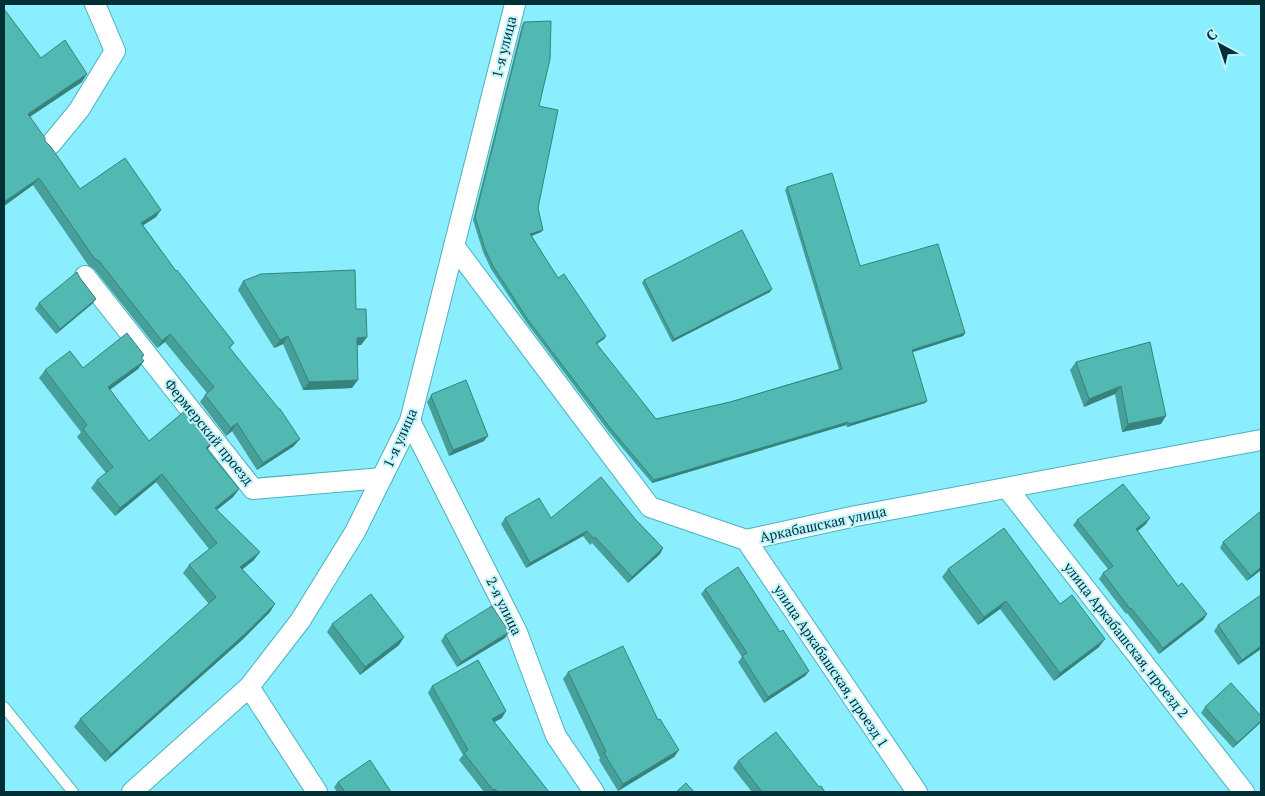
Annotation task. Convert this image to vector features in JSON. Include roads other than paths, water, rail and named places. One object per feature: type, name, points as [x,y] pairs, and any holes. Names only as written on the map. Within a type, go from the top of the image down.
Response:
[{"type":"street","points":[[52,144],[80,110],[115,51],[95,4]]},
{"type":"street","name":"1-я улица","points":[[132,792],[249,687],[300,621],[355,532],[382,478],[410,420],[515,4]]},
{"type":"street","name":"Аркабашская улица","points":[[454,246],[650,507],[746,540],[850,517],[1261,440]]},
{"type":"street","name":"Фермерский проезд","points":[[85,276],[253,488],[382,478]]},
{"type":"street","name":"2-я улица","points":[[410,420],[517,632],[556,736],[594,792]]},
{"type":"street","name":"улица Аркабашская, проезд 2","points":[[1007,488],[1244,792]]},
{"type":"street","name":"улица Аркабашская, проезд 1","points":[[746,540],[916,792]]},
{"type":"street","points":[[249,687],[317,792]]},
{"type":"lane","points":[[4,707],[73,792]]}]
